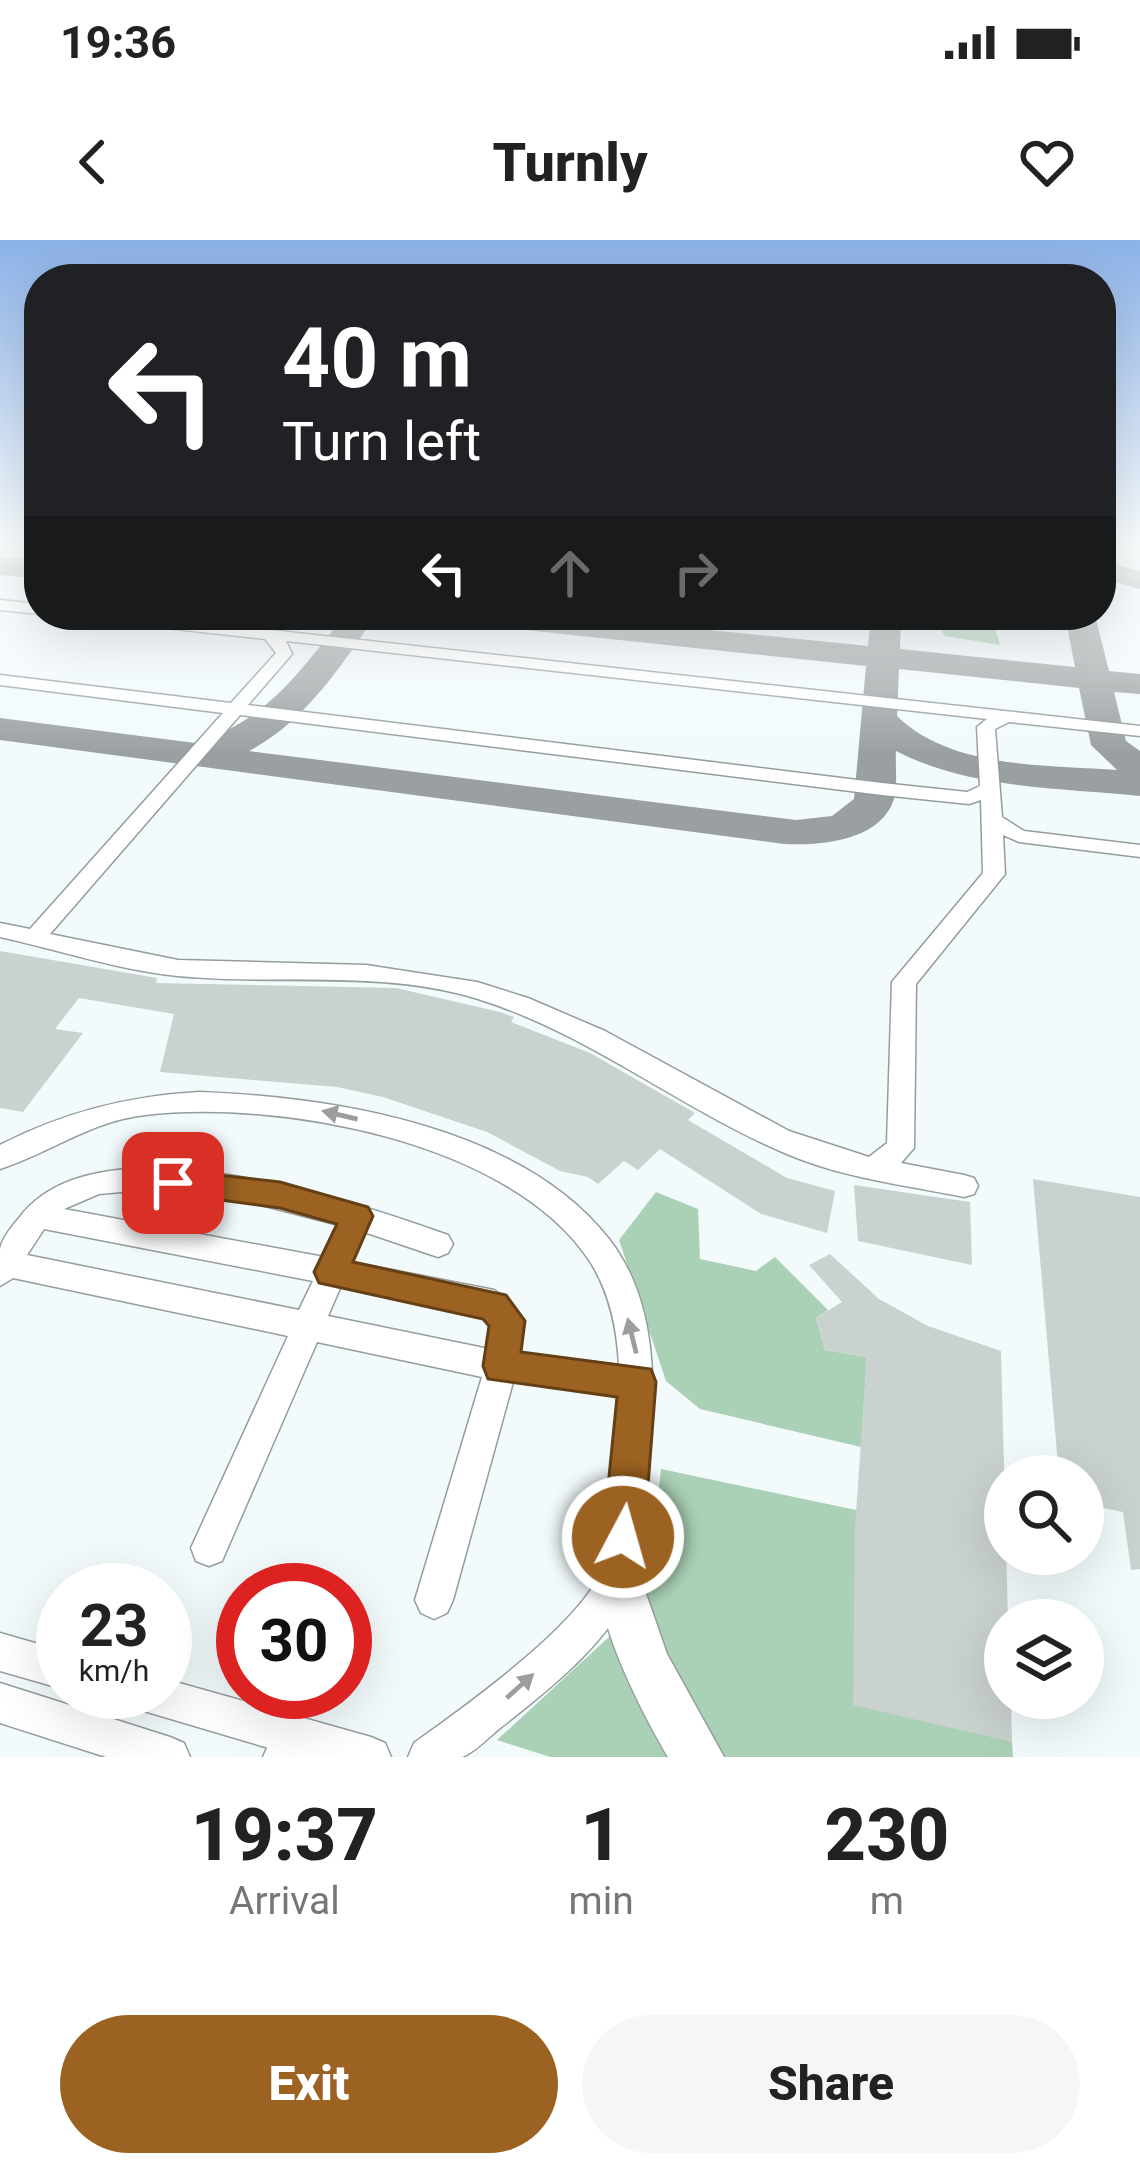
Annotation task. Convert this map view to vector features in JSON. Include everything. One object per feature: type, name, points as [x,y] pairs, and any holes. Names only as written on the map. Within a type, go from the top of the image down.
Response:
[{"type":"main road","points":[[619,1578],[633,1633],[658,1689],[698,1757]]},
{"type":"main road","points":[[290,1757],[345,1757]]},
{"type":"street","points":[[232,630],[1140,731]]},
{"type":"street","points":[[269,634],[284,654]]},
{"type":"street","points":[[35,937],[284,654],[329,640]]},
{"type":"street","points":[[0,680],[959,797],[990,789]]},
{"type":"street","points":[[956,710],[986,727]]},
{"type":"street","points":[[986,727],[1007,716]]},
{"type":"street","points":[[986,727],[992,816],[1007,841]]},
{"type":"street","points":[[959,797],[992,816]]},
{"type":"street","points":[[1007,841],[1140,851]]},
{"type":"street","points":[[929,1179],[900,1148],[904,982],[994,874],[1007,841]]},
{"type":"street","points":[[0,930],[182,969],[377,973],[473,989],[536,1009],[614,1043],[779,1139],[820,1156],[964,1186]]},
{"type":"street","points":[[3,1156],[141,1106],[251,1102],[313,1108],[381,1124],[475,1160],[564,1210],[601,1252],[625,1310],[638,1361],[619,1578],[564,1646],[511,1694],[428,1757]]},
{"type":"street","points":[[874,1168],[900,1148]]},
{"type":"street","points":[[438,1244],[280,1195],[215,1185],[132,1181],[82,1186],[50,1203],[2,1266],[501,1366],[638,1382]]},
{"type":"street","points":[[37,1216],[494,1306],[508,1321],[501,1366],[434,1600]]},
{"type":"street","points":[[208,1548],[357,1216]]},
{"type":"street","points":[[0,1652],[36,1662]]},
{"type":"street","points":[[0,1703],[170,1757]]},
{"type":"street","points":[[192,1706],[371,1757]]},
{"type":"green space","points":[[941,630],[996,630],[1000,645],[945,636]]},
{"type":"green space","points":[[656,1192],[698,1209],[700,1259],[756,1271],[775,1257],[828,1310],[816,1318],[825,1350],[867,1357],[861,1447],[700,1409],[666,1381],[619,1240]]},
{"type":"green space","points":[[661,1469],[856,1510],[984,1700],[984,1719],[997,1719],[1012,1742],[1013,1757],[550,1757],[497,1740],[609,1637],[649,1577]]},
{"type":"building","points":[[0,951],[157,978],[156,983],[396,988],[500,1012],[514,1017],[511,1022],[590,1053],[695,1113],[688,1120],[787,1178],[835,1191],[827,1233],[761,1214],[660,1149],[638,1170],[624,1161],[598,1184],[560,1171],[487,1132],[383,1097],[337,1087],[160,1072],[174,1014],[79,998],[55,1029],[83,1033],[23,1112],[0,1108]]},
{"type":"building","points":[[1033,1179],[1140,1197],[1140,1569],[1131,1570],[1123,1512],[1104,1508],[1104,1455],[1057,1455]]},
{"type":"building","points":[[854,1185],[970,1202],[972,1265],[858,1241]]},
{"type":"building","points":[[830,1254],[879,1299],[928,1326],[1001,1351],[1004,1455],[984,1455],[984,1575],[1007,1575],[1007,1599],[984,1599],[984,1719],[1011,1719],[1012,1742],[853,1705],[855,1527],[867,1357],[825,1350],[816,1318],[842,1302],[809,1265]]},
{"type":"taxiway","points":[[208,751],[256,733],[277,717],[350,630]]},
{"type":"taxiway","points":[[615,630],[883,658]]},
{"type":"taxiway","points":[[883,658],[885,630]]},
{"type":"taxiway","points":[[1083,630],[1094,679]]},
{"type":"taxiway","points":[[0,729],[784,832],[822,831],[857,818],[874,800],[883,658]]},
{"type":"taxiway","points":[[883,658],[1094,679]]},
{"type":"taxiway","points":[[1094,679],[1140,684]]},
{"type":"taxiway","points":[[1094,679],[1109,745],[1140,770]]},
{"type":"taxiway","points":[[880,719],[898,738],[960,762],[1140,784]]},
{"type":"route","points":[[173,1183],[280,1195],[357,1216],[331,1272],[483,1300],[494,1306],[508,1321],[501,1366],[638,1382],[623,1537]]}]
